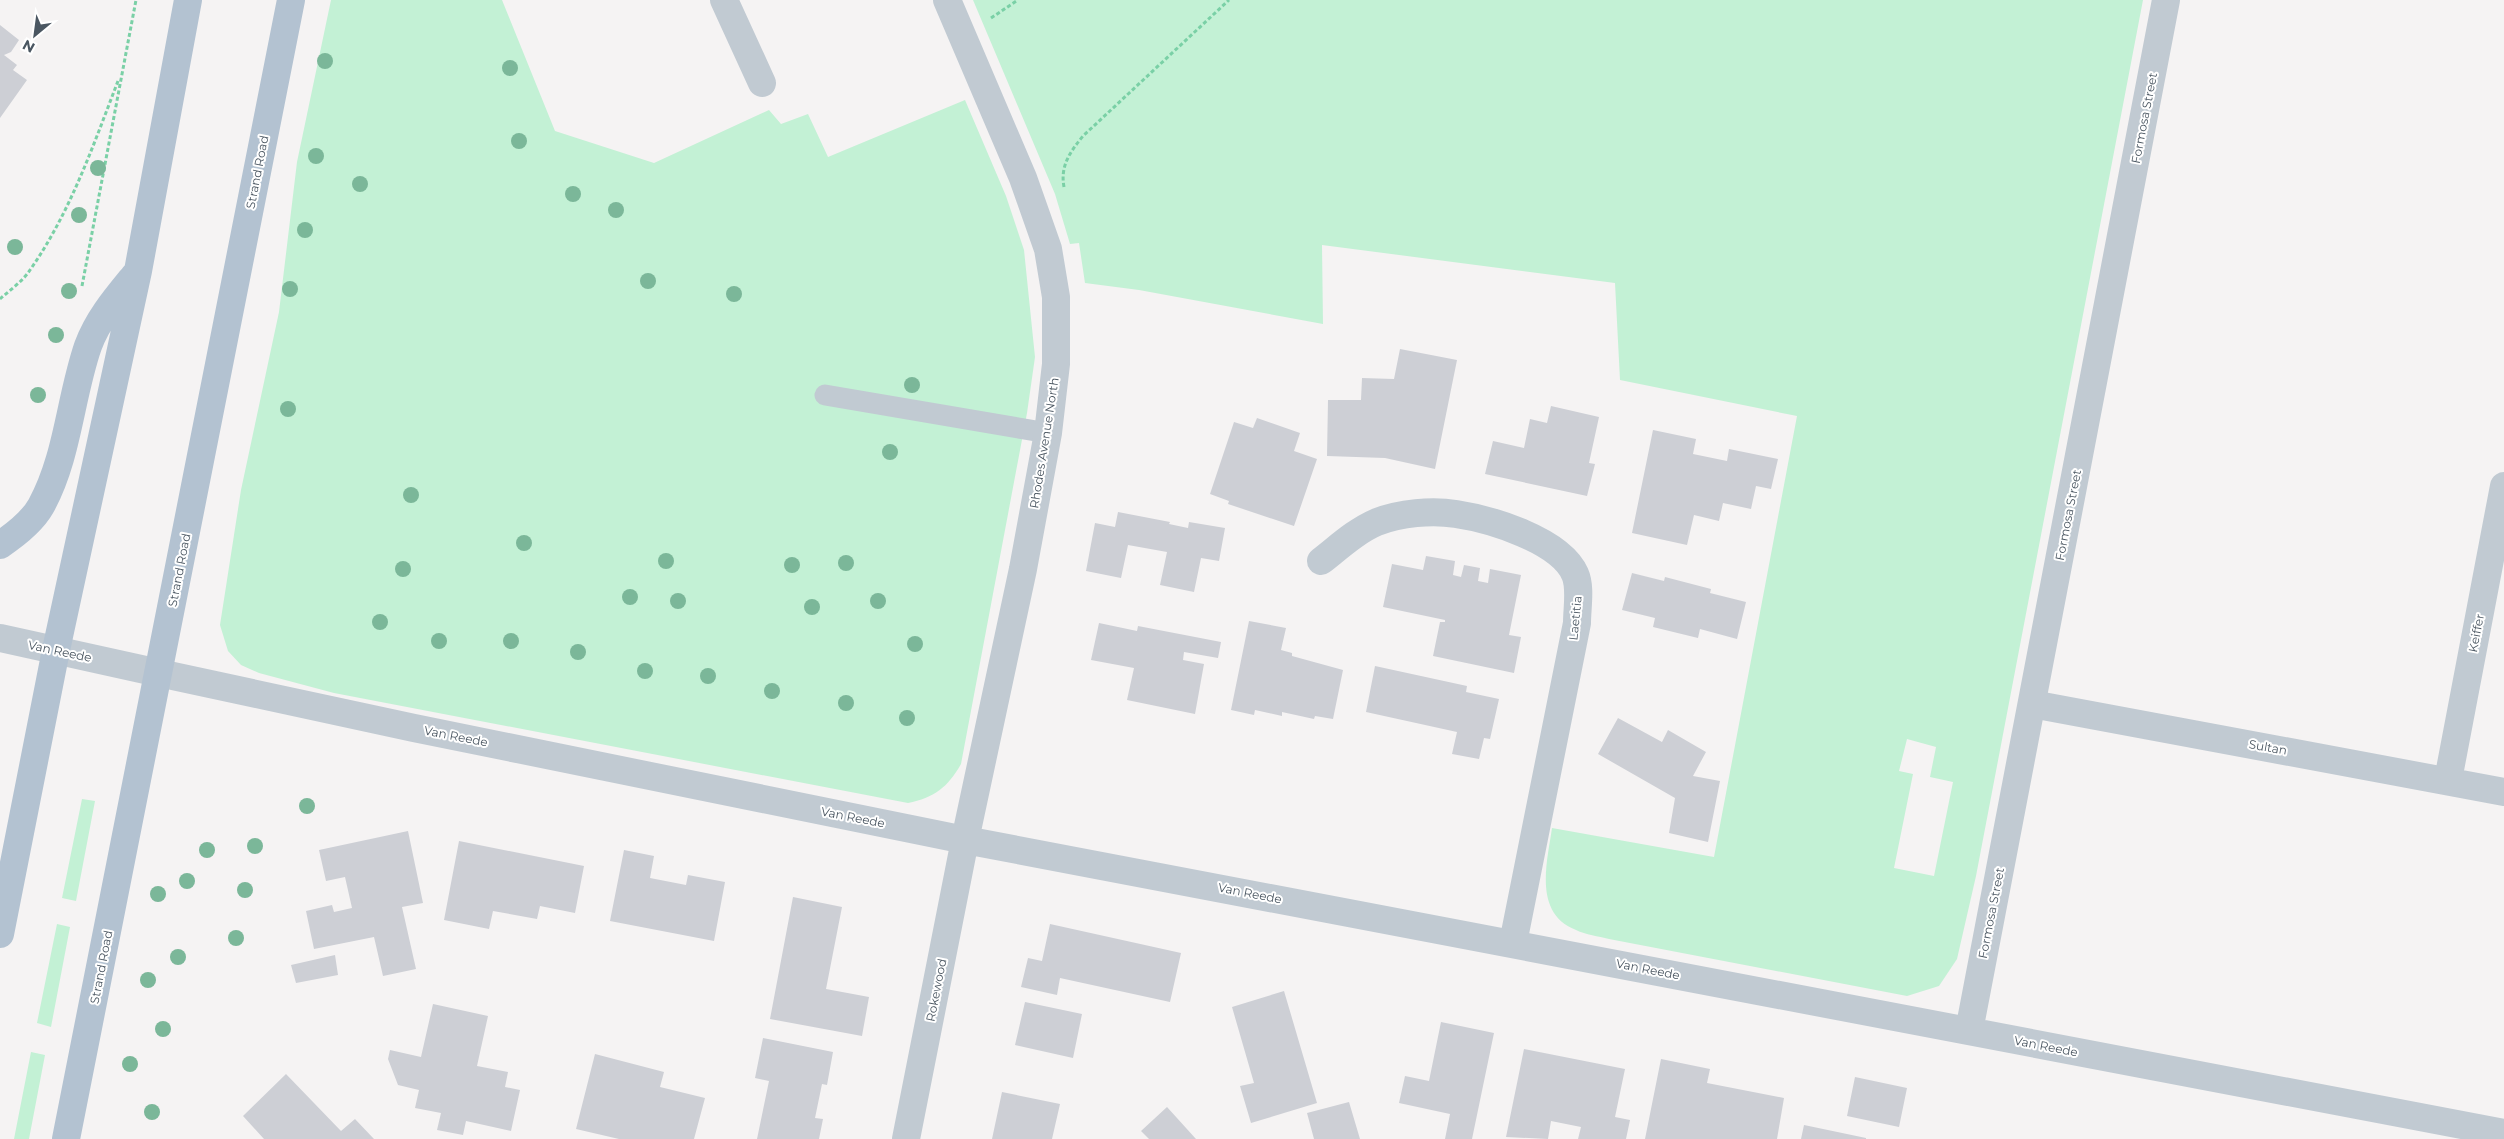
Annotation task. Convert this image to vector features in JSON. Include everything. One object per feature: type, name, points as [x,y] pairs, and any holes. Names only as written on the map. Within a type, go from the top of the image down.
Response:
[{"type":"main road","points":[[0,934],[56,650],[138,271],[188,0]]},
{"type":"main road","name":"Strand Road","points":[[66,1139],[291,0]]},
{"type":"main road","points":[[0,545],[17,534],[40,507],[60,456],[78,379],[89,344],[101,318],[138,271]]},
{"type":"street","points":[[724,0],[762,83]]},
{"type":"street","name":"Rhodes Avenue North","points":[[947,0],[1023,178],[1048,249],[1056,297],[1056,364],[1048,433],[1023,568],[965,840]]},
{"type":"street","name":"Formosa Street","points":[[1969,1031],[2166,0]]},
{"type":"street","name":"Keiffer","points":[[2448,780],[2504,486]]},
{"type":"street","name":"Laetitia","points":[[1321,561],[1352,536],[1377,522],[1398,516],[1456,514],[1524,533],[1548,545],[1566,560],[1576,574],[1576,623],[1513,943]]},
{"type":"street","name":"Van Reede","points":[[0,638],[414,728],[965,840],[2504,1133]]},
{"type":"street","name":"Sultan","points":[[2032,704],[2448,780],[2504,792]]},
{"type":"street","name":"Rokewood","points":[[906,1139],[965,840]]},
{"type":"lane","points":[[825,395],[1048,433]]},
{"type":"path","points":[[81,294],[136,0]]},
{"type":"path","points":[[1065,195],[1062,178],[1067,155],[1083,136],[1229,0]]},
{"type":"path","points":[[0,299],[29,271],[50,237],[76,187],[122,74]]},
{"type":"green space","points":[[331,0],[502,0],[555,131],[654,163],[769,110],[781,124],[808,114],[828,157],[965,100],[1006,196],[1024,250],[1035,357],[1027,413],[961,764],[951,779],[933,795],[908,803],[334,693],[259,673],[241,665],[228,651],[220,625],[241,490],[279,312],[297,162]]},
{"type":"green space","points":[[973,0],[2143,0],[1976,876],[1957,959],[1939,986],[1907,996],[1609,939],[1580,932],[1562,922],[1553,912],[1548,899],[1546,871],[1552,828],[1714,857],[1797,416],[1620,380],[1615,283],[1322,245],[1323,324],[1139,290],[1085,283],[1079,243],[1070,244],[1055,194]],"holes":[[[1907,739],[1936,747],[1930,777],[1953,782],[1934,876],[1894,868],[1913,774],[1899,771]]]},
{"type":"green space","points":[[82,799],[95,801],[76,901],[62,898]]},
{"type":"green space","points":[[57,924],[70,927],[51,1027],[37,1023]]},
{"type":"green space","points":[[31,1052],[45,1055],[29,1139],[14,1139]]},
{"type":"building","points":[[0,25],[19,40],[11,52],[4,55],[17,65],[13,70],[27,80],[0,118]]},
{"type":"building","points":[[1400,349],[1457,360],[1435,469],[1385,458],[1327,456],[1328,400],[1361,400],[1362,378],[1394,379]]},
{"type":"building","points":[[1551,406],[1599,417],[1589,463],[1595,464],[1587,496],[1485,474],[1493,441],[1524,448],[1530,419],[1547,423]]},
{"type":"building","points":[[1257,418],[1300,433],[1294,451],[1317,459],[1294,526],[1228,504],[1229,501],[1210,494],[1234,422],[1253,428]]},
{"type":"building","points":[[1653,430],[1696,439],[1693,454],[1727,461],[1729,449],[1778,459],[1771,489],[1756,486],[1751,509],[1723,503],[1719,521],[1694,515],[1687,545],[1632,533]]},
{"type":"building","points":[[1118,512],[1170,522],[1169,524],[1188,528],[1189,522],[1225,528],[1219,561],[1201,558],[1194,592],[1160,585],[1167,552],[1128,545],[1121,578],[1086,571],[1095,523],[1115,527]]},
{"type":"building","points":[[1426,556],[1455,561],[1453,575],[1461,577],[1464,565],[1480,568],[1478,581],[1488,583],[1490,569],[1521,575],[1509,635],[1521,637],[1514,673],[1433,656],[1440,622],[1445,622],[1445,620],[1383,607],[1392,564],[1423,570]]},
{"type":"building","points":[[1632,573],[1664,581],[1665,577],[1711,589],[1710,593],[1746,602],[1737,639],[1700,629],[1698,638],[1653,627],[1655,618],[1622,610]]},
{"type":"building","points":[[1249,621],[1286,628],[1281,650],[1292,653],[1292,656],[1343,670],[1333,719],[1315,716],[1314,719],[1282,712],[1282,716],[1255,710],[1254,715],[1231,710]]},
{"type":"building","points":[[1099,623],[1137,631],[1138,626],[1221,642],[1218,658],[1184,652],[1183,660],[1204,664],[1195,714],[1127,700],[1134,668],[1091,660]]},
{"type":"building","points":[[1375,666],[1467,686],[1466,692],[1499,699],[1490,739],[1484,738],[1479,759],[1452,754],[1457,732],[1366,712]]},
{"type":"building","points":[[1618,718],[1662,742],[1668,730],[1706,752],[1693,776],[1720,781],[1708,842],[1669,833],[1675,798],[1598,754]]},
{"type":"building","points":[[408,831],[423,903],[402,907],[416,969],[383,976],[374,937],[314,949],[306,911],[332,905],[334,912],[352,908],[345,877],[326,881],[319,850]]},
{"type":"building","points":[[459,841],[584,866],[575,913],[540,906],[537,919],[493,911],[489,929],[444,920]]},
{"type":"building","points":[[624,850],[654,856],[650,878],[686,885],[688,875],[725,882],[714,941],[610,921]]},
{"type":"building","points":[[793,897],[842,907],[826,989],[869,997],[862,1036],[770,1019]]},
{"type":"building","points":[[1050,924],[1181,953],[1170,1002],[1060,978],[1057,995],[1021,987],[1028,958],[1042,961]]},
{"type":"building","points":[[335,955],[338,975],[296,983],[291,965]]},
{"type":"building","points":[[1284,991],[1317,1103],[1251,1123],[1240,1086],[1254,1083],[1232,1007]]},
{"type":"building","points":[[1025,1002],[1082,1014],[1073,1058],[1015,1045]]},
{"type":"building","points":[[433,1004],[488,1016],[477,1066],[508,1072],[505,1087],[520,1090],[511,1131],[466,1121],[463,1135],[437,1130],[441,1113],[415,1108],[419,1090],[398,1085],[388,1059],[390,1050],[421,1057]]},
{"type":"building","points":[[1441,1022],[1494,1033],[1472,1139],[1445,1139],[1450,1114],[1399,1103],[1405,1076],[1429,1081]]},
{"type":"building","points":[[763,1038],[833,1052],[827,1085],[822,1084],[815,1118],[823,1119],[819,1139],[757,1139],[769,1081],[755,1078]]},
{"type":"building","points":[[1524,1049],[1625,1069],[1615,1117],[1630,1120],[1626,1139],[1578,1139],[1581,1127],[1551,1121],[1548,1139],[1506,1137]]},
{"type":"building","points":[[595,1054],[664,1072],[660,1087],[705,1098],[694,1139],[619,1139],[576,1129]]},
{"type":"building","points":[[1661,1059],[1710,1069],[1707,1083],[1784,1098],[1777,1139],[1645,1139]]},
{"type":"building","points":[[286,1074],[341,1131],[355,1119],[374,1139],[264,1139],[243,1116]]},
{"type":"building","points":[[1855,1077],[1907,1088],[1899,1127],[1847,1116]]},
{"type":"building","points":[[1002,1092],[1060,1104],[1052,1139],[992,1139]]},
{"type":"building","points":[[1349,1102],[1360,1139],[1314,1139],[1307,1113]]},
{"type":"building","points":[[1167,1107],[1196,1139],[1149,1139],[1141,1131]]},
{"type":"building","points":[[1804,1125],[1866,1138],[1866,1139],[1801,1139]]}]
